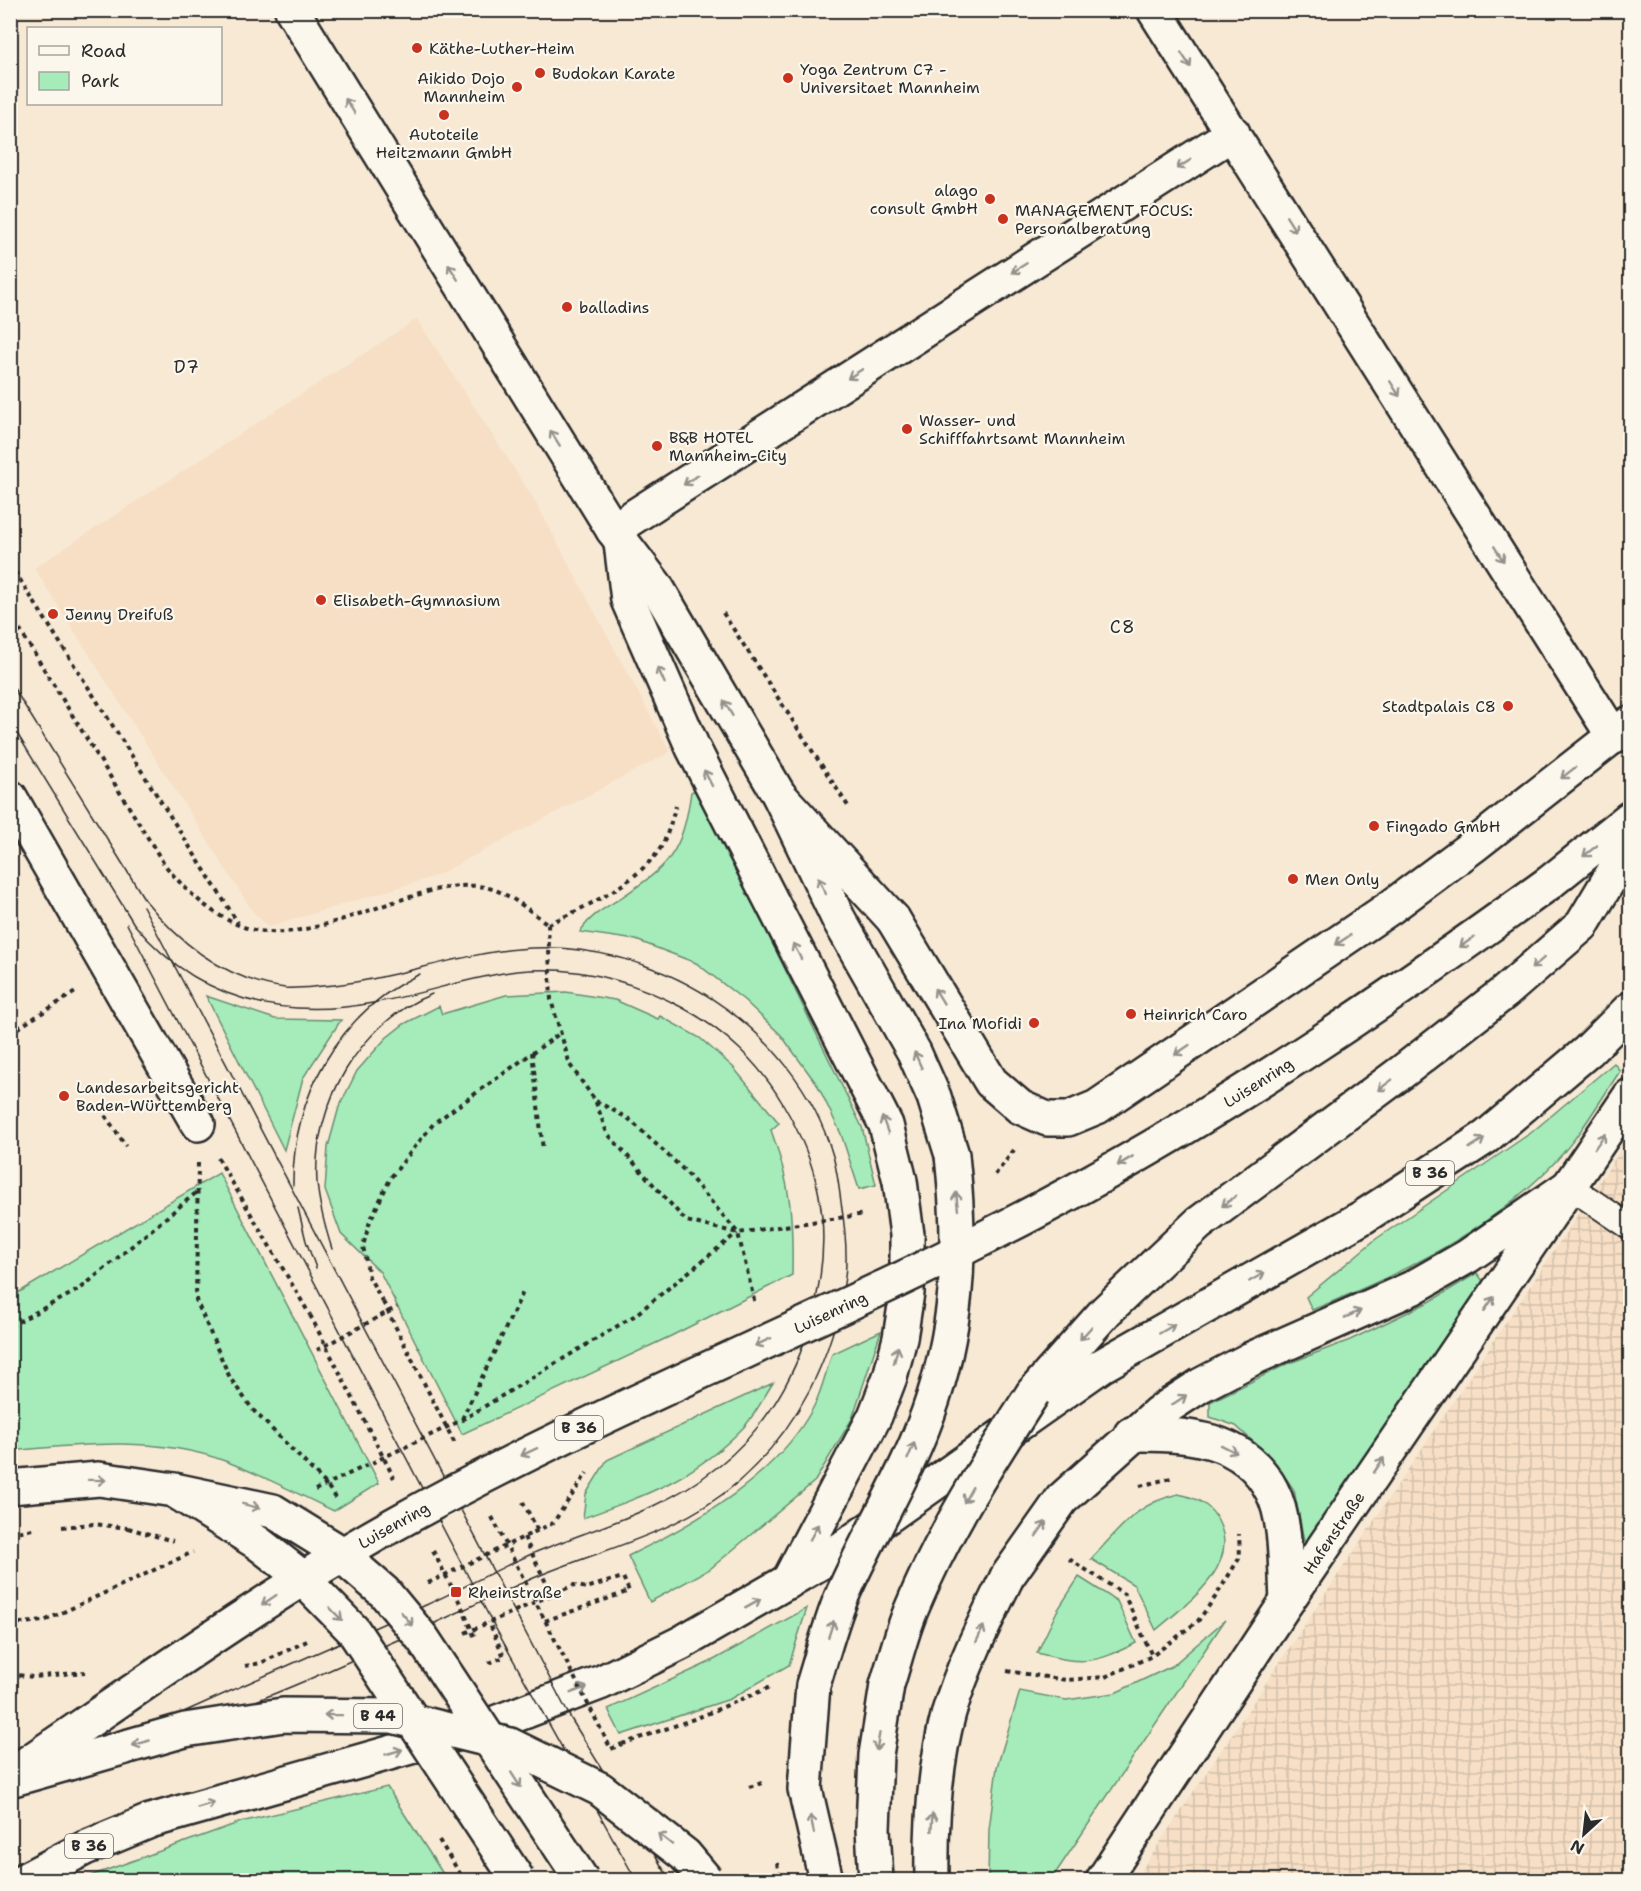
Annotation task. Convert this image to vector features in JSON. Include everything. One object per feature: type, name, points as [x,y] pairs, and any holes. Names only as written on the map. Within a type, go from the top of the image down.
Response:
[{"type":"main road","points":[[291,10],[617,537],[656,586],[779,795],[838,918],[914,1052],[934,1097],[952,1155],[958,1214],[958,1278],[947,1346],[933,1400],[841,1599],[813,1685],[805,1789],[826,1881]]},
{"type":"main road","points":[[779,795],[893,920],[991,1082],[1020,1107],[1047,1119],[1068,1119],[1097,1107],[1391,907],[1622,730],[1154,10]]},
{"type":"main road","points":[[617,537],[1233,133]]},
{"type":"main road","points":[[617,537],[628,600],[693,748],[886,1125],[900,1182],[907,1235],[907,1293],[900,1338],[890,1377],[875,1416],[787,1584]]},
{"type":"main road","points":[[10,797],[198,1124]]},
{"type":"main road","name":"Luisenring","points":[[10,1777],[285,1590],[390,1526],[521,1456],[970,1245],[1077,1189],[1278,1069],[1431,968],[1549,883],[1630,818]]},
{"type":"main road","points":[[876,1881],[873,1829],[876,1755],[887,1685],[910,1612],[937,1553],[975,1482],[1033,1392],[1106,1311],[1198,1224],[1505,992],[1582,925],[1622,858],[1630,835]]},
{"type":"main road","name":"B 36","points":[[24,1881],[85,1848],[150,1821],[495,1722],[602,1682],[681,1643],[787,1584],[830,1557],[1101,1366],[1363,1217],[1486,1137],[1588,1051],[1630,1009]]},
{"type":"main road","name":"Hafenstraße","points":[[1103,1881],[1287,1601],[1630,1096]]},
{"type":"main road","points":[[932,1881],[933,1815],[939,1765],[950,1711],[977,1639],[1007,1577],[1062,1499],[1131,1434],[1201,1385],[1251,1359],[1413,1288],[1468,1256],[1569,1186]]},
{"type":"main road","points":[[1131,1434],[1170,1433],[1210,1440],[1233,1450],[1253,1463],[1273,1491],[1280,1520],[1287,1601]]},
{"type":"main road","points":[[10,1487],[99,1479],[165,1489],[273,1511],[333,1548],[384,1592],[423,1639],[582,1881]]},
{"type":"main road","points":[[165,1489],[258,1543],[299,1575],[353,1630],[518,1881]]},
{"type":"main road","name":"B 44","points":[[10,1777],[185,1730],[283,1715],[392,1716],[510,1745],[600,1789],[685,1855],[706,1881]]},
{"type":"lane","points":[[1569,1186],[1630,1227]]},
{"type":"path","points":[[10,564],[238,924]]},
{"type":"path","points":[[10,614],[164,864],[184,888],[208,909],[238,924],[268,932],[320,926],[440,887],[478,886],[512,898],[548,924]]},
{"type":"path","points":[[548,924],[587,906],[640,871],[658,852],[670,826],[693,748]]},
{"type":"path","points":[[548,924],[551,1000],[559,1034],[570,1065],[595,1100],[607,1132],[686,1221],[738,1233]]},
{"type":"path","points":[[10,1033],[82,987]]},
{"type":"path","points":[[460,1455],[369,1277],[363,1246],[370,1221],[391,1177],[434,1123],[532,1051],[559,1034]]},
{"type":"path","points":[[532,1051],[543,1150]]},
{"type":"path","points":[[595,1100],[629,1119],[677,1164],[738,1233]]},
{"type":"path","points":[[100,1108],[126,1146]]},
{"type":"path","points":[[198,1124],[196,1300],[230,1378],[253,1410],[326,1484],[339,1503]]},
{"type":"path","points":[[198,1124],[310,1315],[397,1482]]},
{"type":"path","points":[[10,1326],[80,1289],[198,1191]]},
{"type":"path","points":[[306,1494],[462,1420],[634,1316],[738,1233]]},
{"type":"path","points":[[462,1420],[524,1290]]},
{"type":"path","points":[[317,1350],[397,1307]]},
{"type":"path","points":[[1130,1493],[1139,1486],[1174,1477]]},
{"type":"path","points":[[522,1499],[537,1531]]},
{"type":"path","points":[[486,1506],[611,1749],[698,1718],[772,1686]]},
{"type":"path","points":[[57,1527],[93,1524],[128,1528]]},
{"type":"path","points":[[1027,1674],[1066,1680],[1104,1677],[1152,1656],[1198,1621],[1216,1596],[1240,1557],[1239,1528]]},
{"type":"path","points":[[10,1533],[34,1529]]},
{"type":"path","points":[[524,1537],[552,1595]]},
{"type":"path","points":[[429,1545],[461,1605],[477,1645]]},
{"type":"path","points":[[1063,1568],[1076,1550]]},
{"type":"path","points":[[10,1624],[44,1620],[195,1551]]},
{"type":"path","points":[[1069,1559],[1124,1594],[1152,1656]]},
{"type":"path","points":[[545,1621],[629,1591],[623,1577],[586,1588],[574,1585]]},
{"type":"path","points":[[485,1664],[504,1657],[489,1622]]},
{"type":"path","points":[[1006,1676],[1010,1665]]},
{"type":"shaded area","name":"Elisabeth-Gymnasium","points":[[417,319],[534,499],[670,752],[436,876],[269,927],[253,912],[34,568]]},
{"type":"shaded area","points":[[1630,1136],[1630,1880],[1135,1880]]},
{"type":"green space","points":[[697,789],[862,1127],[876,1185],[859,1189],[841,1134],[818,1086],[781,1035],[744,1000],[696,963],[636,940],[580,932],[593,917],[650,877],[671,856],[683,830],[691,792]]},
{"type":"green space","points":[[566,992],[615,1000],[658,1019],[660,1016],[700,1038],[733,1067],[779,1123],[771,1130],[787,1185],[792,1235],[792,1275],[671,1336],[462,1434],[380,1272],[341,1234],[325,1190],[328,1147],[339,1107],[357,1071],[386,1038],[404,1024],[439,1006],[442,1014],[506,995]]},
{"type":"green space","points":[[206,996],[275,1019],[341,1020],[303,1078],[284,1150]]},
{"type":"green space","points":[[1614,1063],[1620,1071],[1574,1140],[1530,1186],[1502,1209],[1473,1230],[1411,1266],[1312,1310],[1306,1297],[1376,1239],[1532,1132]]},
{"type":"green space","points":[[219,1173],[379,1483],[334,1511],[225,1461],[173,1448],[92,1444],[11,1451],[11,1297]]},
{"type":"green space","points":[[1477,1273],[1483,1281],[1311,1536],[1304,1541],[1294,1490],[1275,1462],[1236,1426],[1210,1417],[1210,1402],[1287,1364],[1350,1340],[1431,1301]]},
{"type":"green space","points":[[881,1331],[852,1419],[815,1481],[710,1569],[650,1602],[628,1556],[707,1512],[757,1476],[798,1431],[814,1406],[832,1354]]},
{"type":"green space","points":[[773,1383],[746,1424],[705,1461],[649,1493],[583,1518],[586,1494],[607,1460]]},
{"type":"green space","points":[[1178,1494],[1198,1500],[1213,1512],[1220,1525],[1224,1541],[1222,1556],[1216,1571],[1206,1584],[1156,1630],[1134,1585],[1091,1559],[1120,1527],[1139,1511],[1163,1498]]},
{"type":"green space","points":[[1079,1577],[1117,1601],[1136,1643],[1098,1659],[1077,1661],[1037,1653],[1057,1611]]},
{"type":"green space","points":[[807,1608],[789,1665],[730,1699],[621,1735],[608,1709],[710,1662]]},
{"type":"green space","points":[[1225,1620],[1051,1880],[988,1880],[989,1830],[997,1767],[1020,1691],[1066,1700],[1115,1693],[1172,1666]]},
{"type":"green space","points":[[387,1787],[447,1880],[79,1880],[241,1822]]},
{"type":"tram line","points":[[10,682],[145,900],[190,946],[224,969],[264,984],[294,988],[372,979],[493,952],[518,949],[568,949],[618,957],[666,974],[711,998],[752,1029],[786,1066],[814,1109],[833,1156],[846,1240],[846,1268],[840,1306],[822,1363],[810,1389],[778,1439],[738,1482],[716,1499],[669,1526],[522,1583],[323,1673],[190,1728],[94,1775]]},
{"type":"tram line","points":[[10,722],[134,924],[158,950],[184,970],[212,986],[242,998],[272,1005],[305,1008],[338,1008],[373,1003],[517,971],[561,970],[583,973],[646,990],[685,1009],[728,1038],[764,1075],[783,1104],[805,1148],[813,1170],[822,1216],[822,1264],[818,1289],[813,1315],[795,1364],[770,1410],[736,1451],[716,1468],[674,1496],[651,1507],[534,1553],[426,1605],[82,1759]]},
{"type":"tram line","points":[[143,906],[570,1717],[670,1880]]},
{"type":"tram line","points":[[127,924],[491,1620],[636,1880]]},
{"type":"tram line","points":[[293,1185],[295,1152],[301,1120],[311,1090],[326,1061],[344,1034],[366,1011],[391,990],[420,974]]},
{"type":"tram line","points":[[332,1249],[317,1182],[318,1153],[323,1124],[332,1096],[346,1070],[383,1024],[406,1007],[432,994]]},
{"type":"tram line","points":[[298,1208],[306,1241],[316,1268]]},
{"type":"place","name":"Käthe-Luther-Heim","points":[[417,48]]},
{"type":"place","name":"Budokan Karate","points":[[540,73]]},
{"type":"place","name":"Yoga Zentrum C7 - Universitaet Mannheim","points":[[788,78]]},
{"type":"place","name":"Aikido Dojo Mannheim","points":[[517,87]]},
{"type":"place","name":"Autoteile Heitzmann GmbH","points":[[444,115]]},
{"type":"place","name":"alago consult GmbH","points":[[990,199]]},
{"type":"place","name":"MANAGEMENT FOCUS: Personalberatung","points":[[1003,219]]},
{"type":"place","name":"balladins","points":[[567,307]]},
{"type":"place","name":"Wasser- und Schifffahrtsamt Mannheim","points":[[907,429]]},
{"type":"place","name":"B&B HOTEL Mannheim-City","points":[[657,446]]},
{"type":"place","name":"Elisabeth-Gymnasium","points":[[321,600]]},
{"type":"place","name":"Jenny Dreifuß","points":[[53,614]]},
{"type":"place","name":"Stadtpalais C8","points":[[1508,706]]},
{"type":"place","name":"Fingado GmbH","points":[[1374,826]]},
{"type":"place","name":"Men Only","points":[[1293,879]]},
{"type":"place","name":"Heinrich Caro","points":[[1131,1014]]},
{"type":"place","name":"Ina Mofidi","points":[[1034,1023]]},
{"type":"place","name":"Landesarbeitsgericht Baden-Württemberg","points":[[64,1096]]},
{"type":"place","name":"Rheinstraße","points":[[456,1592]]},
{"type":"district","name":"D7","points":[[187,367]]},
{"type":"district","name":"C8","points":[[1123,627]]}]
